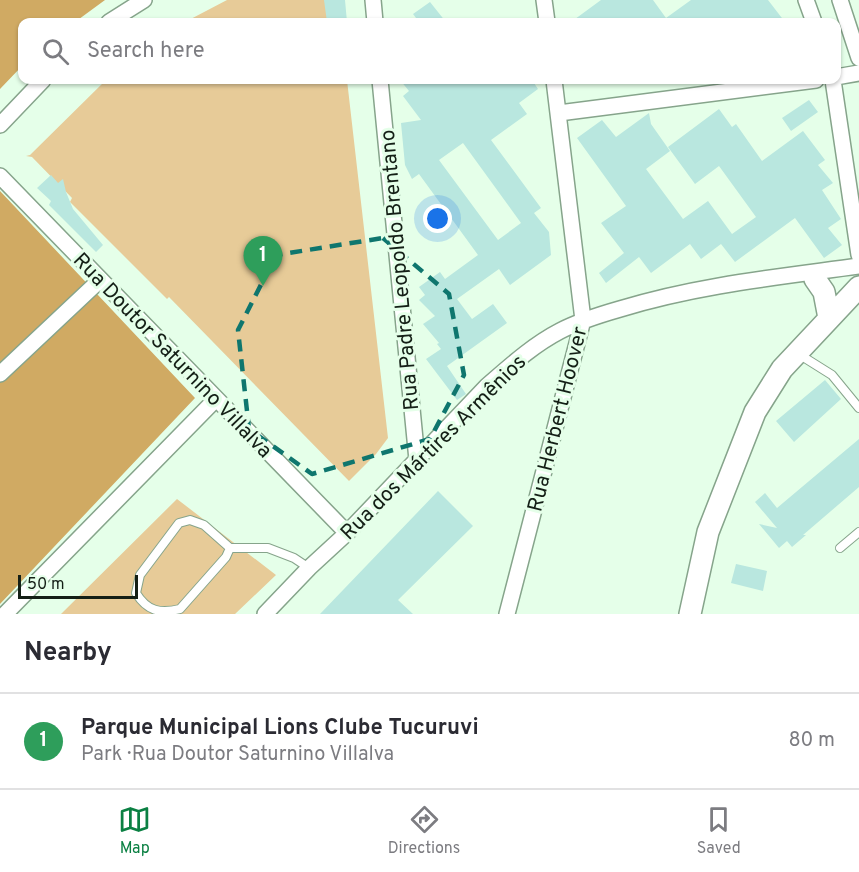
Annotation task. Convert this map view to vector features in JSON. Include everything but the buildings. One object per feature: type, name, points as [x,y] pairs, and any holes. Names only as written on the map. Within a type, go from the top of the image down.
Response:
[{"type":"street","points":[[115,18],[144,0]]},
{"type":"street","points":[[373,0],[375,18]]},
{"type":"street","points":[[544,0],[546,18]]},
{"type":"street","points":[[806,0],[813,18]]},
{"type":"street","points":[[840,0],[859,58]]},
{"type":"street","points":[[841,77],[859,73]]},
{"type":"street","points":[[0,125],[39,84]]},
{"type":"street","name":"Rua Padre Leopoldo Brentano","points":[[380,84],[417,460]]},
{"type":"street","name":"Rua Herbert Hoover","points":[[507,614],[582,320],[555,84]]},
{"type":"street","points":[[559,112],[784,84]]},
{"type":"street","points":[[836,84],[859,255]]},
{"type":"street","name":"Rua Doutor Saturnino Villalva","points":[[0,176],[347,533]]},
{"type":"street","name":"Rua dos Mártires Armênios","points":[[265,614],[309,568],[347,533],[487,386],[512,364],[559,332],[582,320],[674,294],[805,277],[859,266]]},
{"type":"street","points":[[805,277],[824,292],[829,318]]},
{"type":"street","name":"Rua dos Mártires Armênios","points":[[805,277],[859,278]]},
{"type":"street","points":[[0,374],[100,280]]},
{"type":"street","points":[[690,614],[708,532],[743,439],[768,389],[801,347],[859,287]]},
{"type":"street","points":[[801,347],[859,306]]},
{"type":"street","points":[[5,614],[216,399]]},
{"type":"lane","points":[[801,347],[832,375],[859,408]]},
{"type":"lane","points":[[230,548],[226,557],[180,609],[173,613],[156,614],[144,605],[136,593],[140,575],[179,523],[190,520],[204,525],[230,548],[268,548],[294,558],[309,568]]},
{"type":"lane","points":[[840,548],[859,532]]},
{"type":"highlighted area","points":[[383,238],[449,294],[464,375],[430,439],[312,474],[249,429],[238,330],[276,255]]},
{"type":"shaded area","points":[[0,0],[105,0],[80,18],[18,18],[18,70],[0,89]]},
{"type":"shaded area","points":[[227,0],[338,0],[340,18],[193,18]]},
{"type":"shaded area","points":[[102,84],[347,84],[388,438],[376,454],[349,481],[169,297],[167,299],[70,202],[72,198],[32,157],[26,156],[30,155]]},
{"type":"shaded area","points":[[0,191],[195,398],[0,604]]},
{"type":"shaded area","points":[[177,499],[276,575],[235,614],[61,614]]},
{"type":"place","name":"Parque Municipal Lions Clube Tucuruvi","points":[[263,286]]}]
